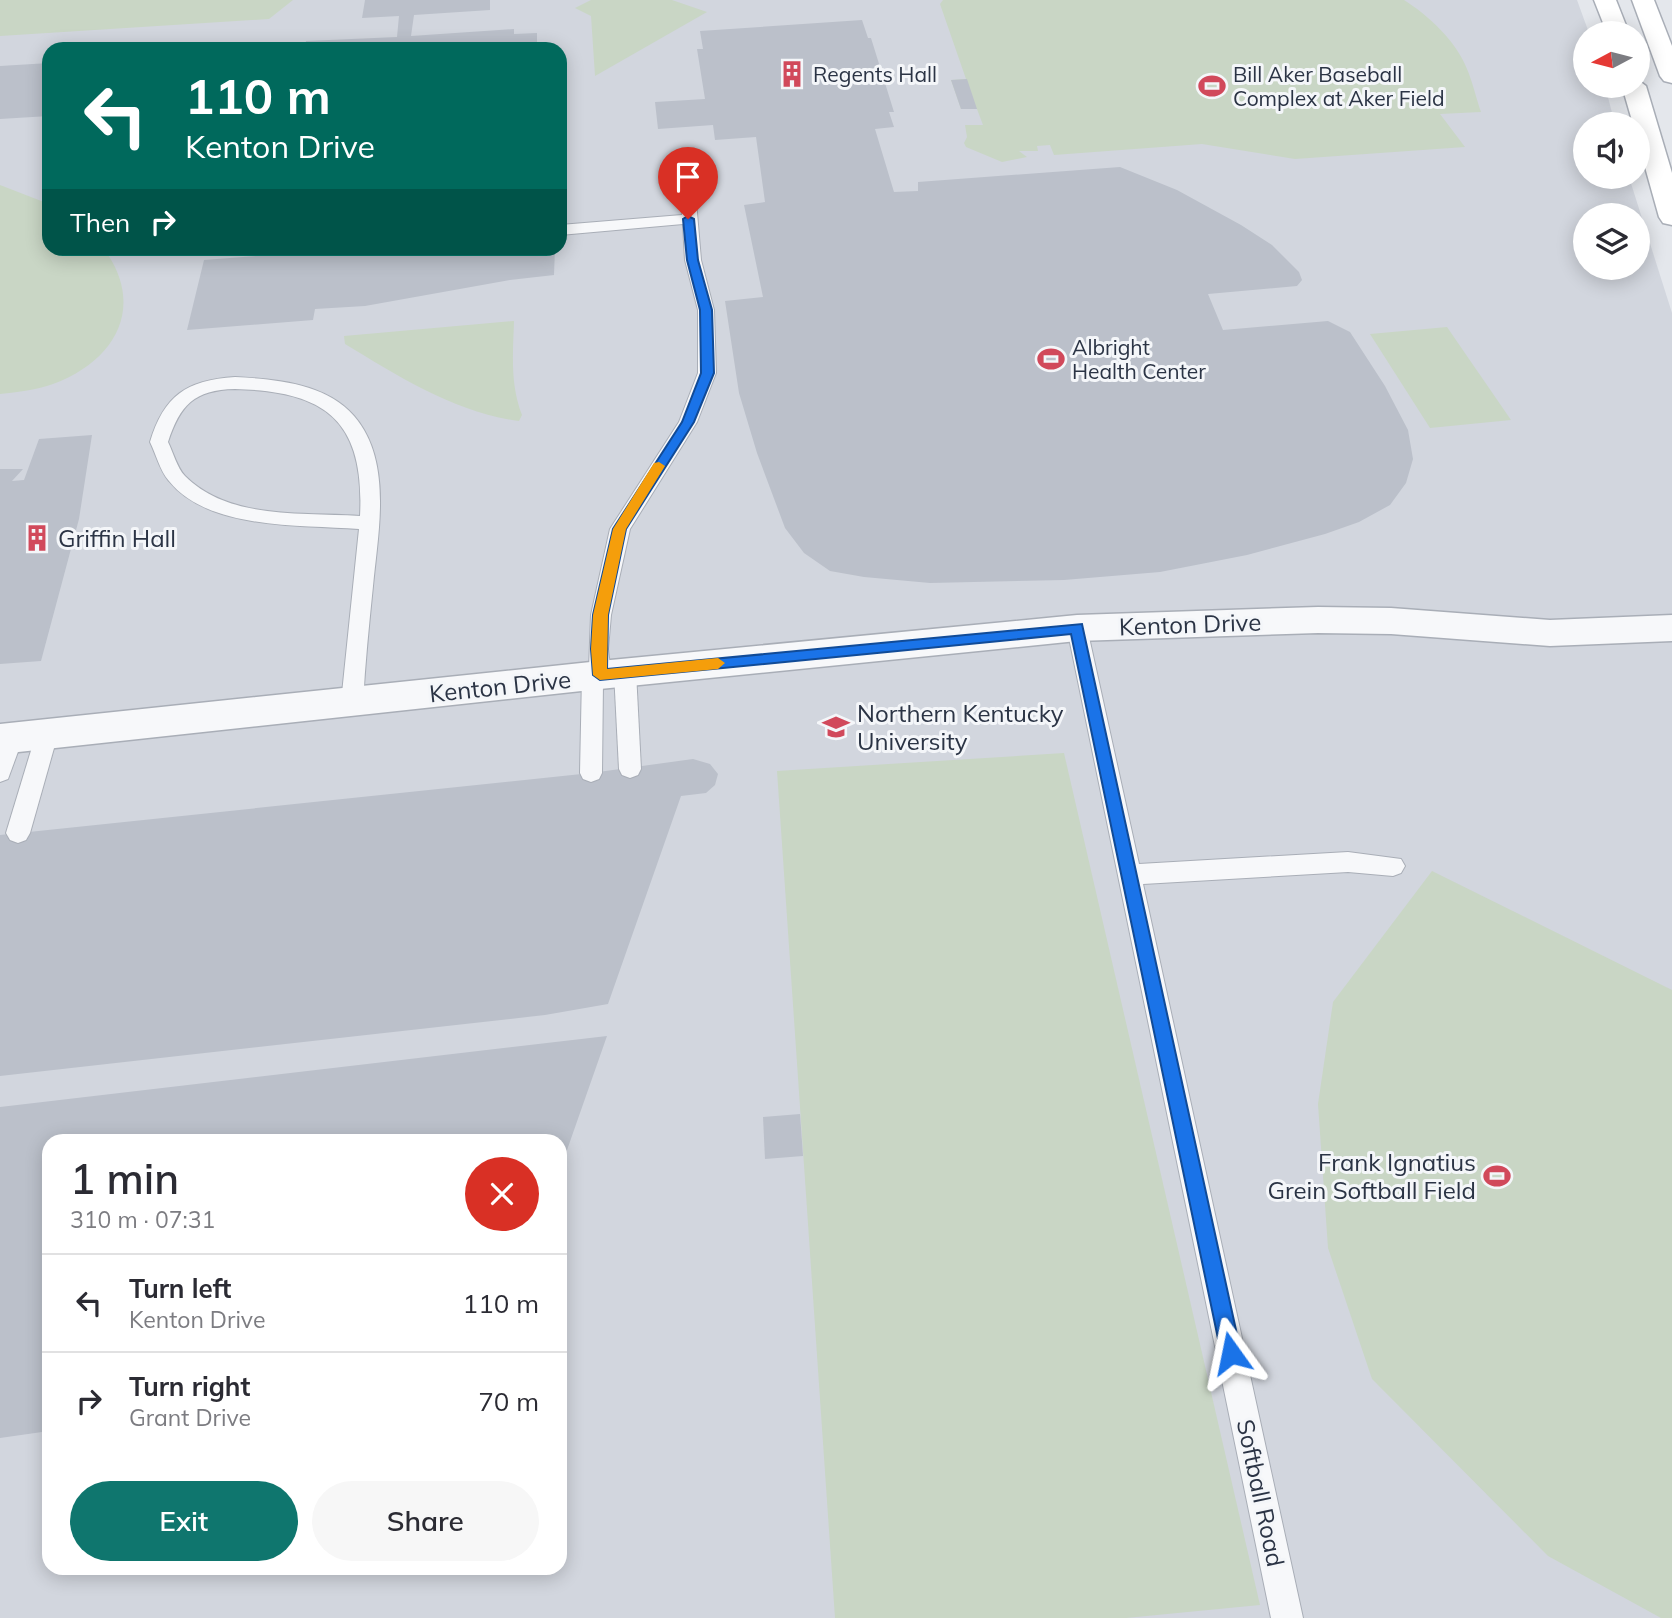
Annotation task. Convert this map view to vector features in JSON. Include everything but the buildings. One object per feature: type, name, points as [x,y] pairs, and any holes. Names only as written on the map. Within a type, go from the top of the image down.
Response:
[{"type":"main road","points":[[1605,0],[1613,21]]},
{"type":"main road","points":[[1643,0],[1672,76]]},
{"type":"main road","points":[[1637,98],[1672,218]]},
{"type":"street","name":"Kenton Drive","points":[[6,738],[606,674],[1077,628],[1318,620],[1391,621],[1550,632],[1672,628]]},
{"type":"lane","points":[[629,769],[598,649],[601,615],[620,529],[688,422],[708,373],[706,310],[693,260],[685,153]]},
{"type":"lane","points":[[567,229],[688,219]]},
{"type":"lane","points":[[352,703],[369,523],[369,472],[356,433],[339,412],[315,398],[278,386],[224,383],[196,390],[170,411],[159,442],[176,478],[209,503],[246,515],[369,523]]},
{"type":"lane","name":"Softball Road","points":[[1077,628],[1287,1618]]},
{"type":"lane","points":[[591,773],[606,674]]},
{"type":"lane","points":[[18,833],[47,734]]},
{"type":"lane","points":[[0,773],[6,738]]},
{"type":"lane","points":[[1129,875],[1348,862],[1393,866]]},
{"type":"shaded area","name":"Northern Kentucky University","points":[[0,0],[1577,0],[1585,21],[1573,21],[1573,98],[1608,98],[1612,112],[1573,112],[1573,189],[1633,189],[1637,203],[1573,203],[1573,280],[1650,280],[1650,243],[1672,313],[1672,1618],[0,1618]]},
{"type":"green space","points":[[0,0],[293,0],[269,19],[0,36]]},
{"type":"green space","points":[[591,0],[672,0],[707,12],[595,76],[591,16],[575,8]]},
{"type":"green space","name":"Bill Aker Baseball Complex at Aker Field","points":[[943,0],[1404,0],[1432,21],[1456,49],[1469,74],[1481,112],[1440,114],[1465,147],[1295,159],[1202,144],[1054,155],[1050,145],[1037,146],[1038,151],[1019,151],[1027,157],[1002,162],[966,147],[964,143],[967,137],[965,125],[983,125],[977,109],[961,109],[951,80],[966,79],[940,4]]},
{"type":"green space","points":[[0,185],[42,201],[42,256],[108,256],[123,291],[123,311],[118,329],[108,346],[75,374],[40,388],[0,394]]},
{"type":"green space","points":[[514,321],[514,380],[522,415],[519,421],[473,410],[428,392],[345,344],[344,336]]},
{"type":"green space","points":[[1447,327],[1511,420],[1430,428],[1370,334]]},
{"type":"green space","points":[[1064,753],[1260,1605],[1126,1618],[835,1618],[777,771]]},
{"type":"green space","name":"Frank Ignatius Grein Softball Field","points":[[1432,871],[1672,990],[1672,1618],[1661,1618],[1548,1556],[1372,1379],[1328,1248],[1318,1104],[1333,1002]]},
{"type":"slow traffic","points":[[659,466],[620,529],[601,615],[598,649],[600,675],[718,663]]},
{"type":"place","name":"Regents Hall","points":[[792,74]]},
{"type":"place","name":"Bill Aker Baseball Complex at Aker Field","points":[[1212,86]]},
{"type":"place","name":"Albright Health Center","points":[[1051,359]]},
{"type":"place","name":"Griffin Hall","points":[[37,538]]},
{"type":"place","name":"Northern Kentucky University","points":[[836,727]]},
{"type":"place","name":"Frank Ignatius Grein Softball Field","points":[[1497,1176]]},
{"type":"route","points":[[688,219],[693,260],[706,310],[708,373],[688,422],[620,529],[601,615],[598,649],[600,675],[1077,628],[1231,1353]]}]
